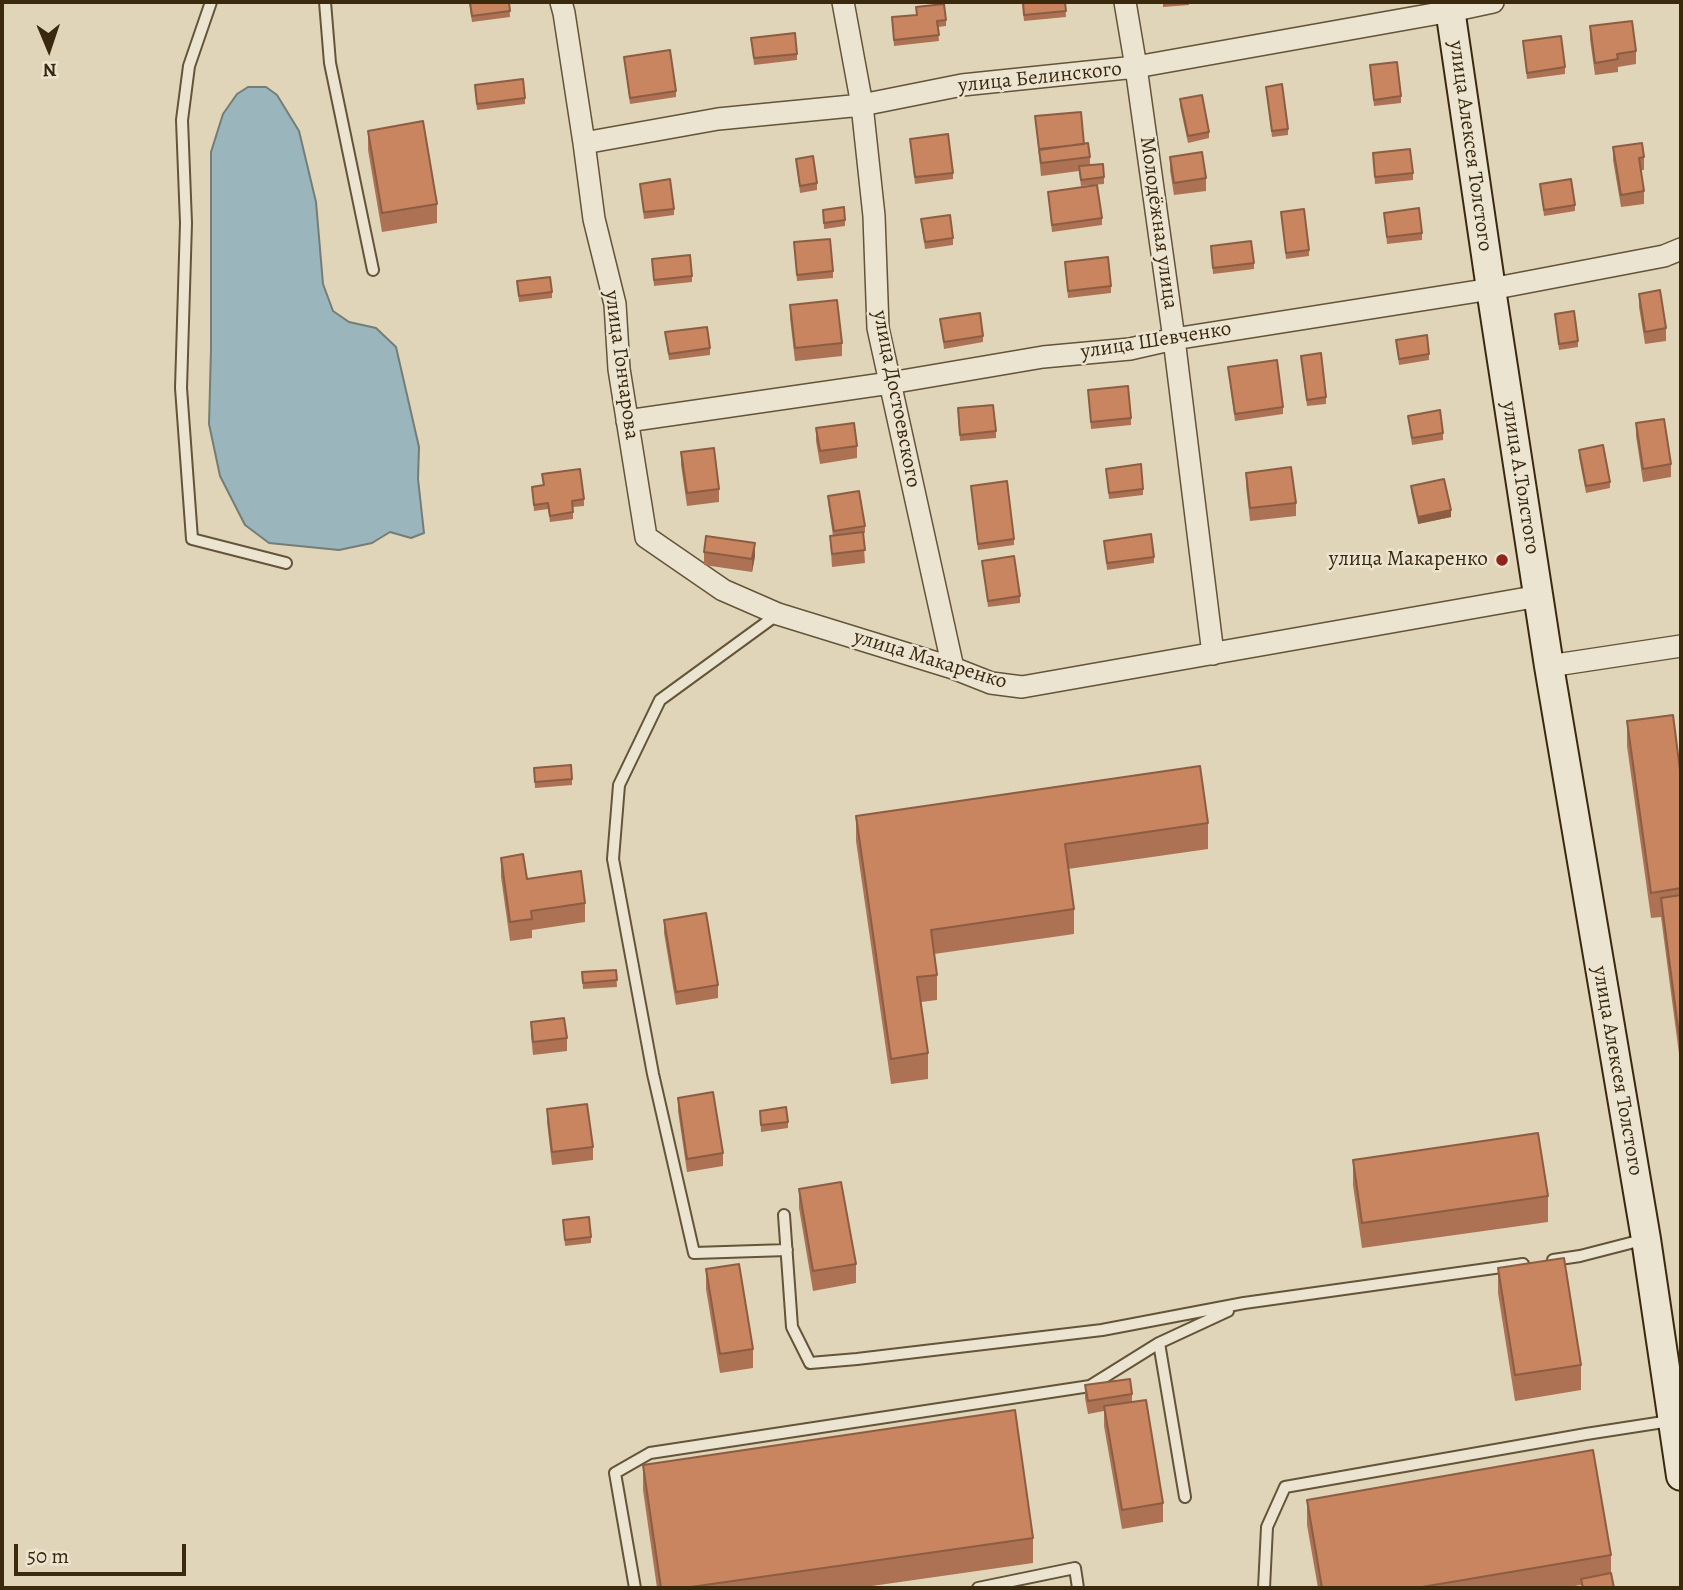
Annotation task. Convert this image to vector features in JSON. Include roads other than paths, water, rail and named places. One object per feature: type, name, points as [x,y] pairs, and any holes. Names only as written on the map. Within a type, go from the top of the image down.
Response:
[{"type":"street","name":"улица Гончарова","points":[[561,2],[594,219],[615,304],[619,369],[646,537],[723,590],[778,614]]},
{"type":"street","name":"улица Достоевского","points":[[843,2],[862,104],[874,216],[878,328],[953,668]]},
{"type":"street","name":"Молодёжная улица","points":[[1125,2],[1174,339],[1213,654]]},
{"type":"street","name":"улица Белинского","points":[[584,142],[718,119],[862,104],[962,85],[1136,67],[1450,6],[1493,2]]},
{"type":"street","name":"улица Алексея Толстого","points":[[1450,6],[1491,289]]},
{"type":"street","name":"улица Шевченко","points":[[627,421],[890,383],[1043,357],[1130,349],[1174,339],[1491,289],[1664,256],[1681,249]]},
{"type":"street","name":"улица А.Толстого","points":[[1491,289],[1549,666]]},
{"type":"street","name":"улица Макаренко","points":[[778,614],[953,668],[991,683],[1022,687],[1539,596]]},
{"type":"street","points":[[1549,666],[1681,646]]},
{"type":"street","name":"улица Алексея Толстого","points":[[1549,666],[1646,1239],[1681,1476]]},
{"type":"lane","points":[[211,2],[189,66],[182,120],[186,223],[181,388],[192,539],[286,563]]},
{"type":"lane","points":[[325,2],[330,63],[373,270]]},
{"type":"lane","points":[[778,614],[660,700],[619,785],[613,859],[653,1074],[694,1253],[787,1250]]},
{"type":"lane","points":[[784,1215],[792,1327],[810,1363],[1102,1330],[1244,1304],[1580,1256],[1646,1239]]},
{"type":"lane","points":[[635,1588],[615,1473],[650,1452],[1090,1386],[1159,1343],[1244,1304]]},
{"type":"lane","points":[[1159,1343],[1185,1497]]},
{"type":"lane","points":[[1264,1588],[1267,1527],[1285,1487],[1673,1420]]},
{"type":"lane","points":[[978,1588],[1075,1568],[1078,1588]]},
{"type":"water","points":[[248,87],[266,87],[277,95],[299,131],[316,202],[323,284],[333,311],[349,322],[376,328],[396,347],[419,447],[418,479],[424,533],[411,538],[390,532],[372,543],[339,550],[269,543],[245,525],[220,476],[209,424],[211,152],[223,114],[237,94]]},
{"type":"place","name":"улица Макаренко","points":[[1502,560]]}]
